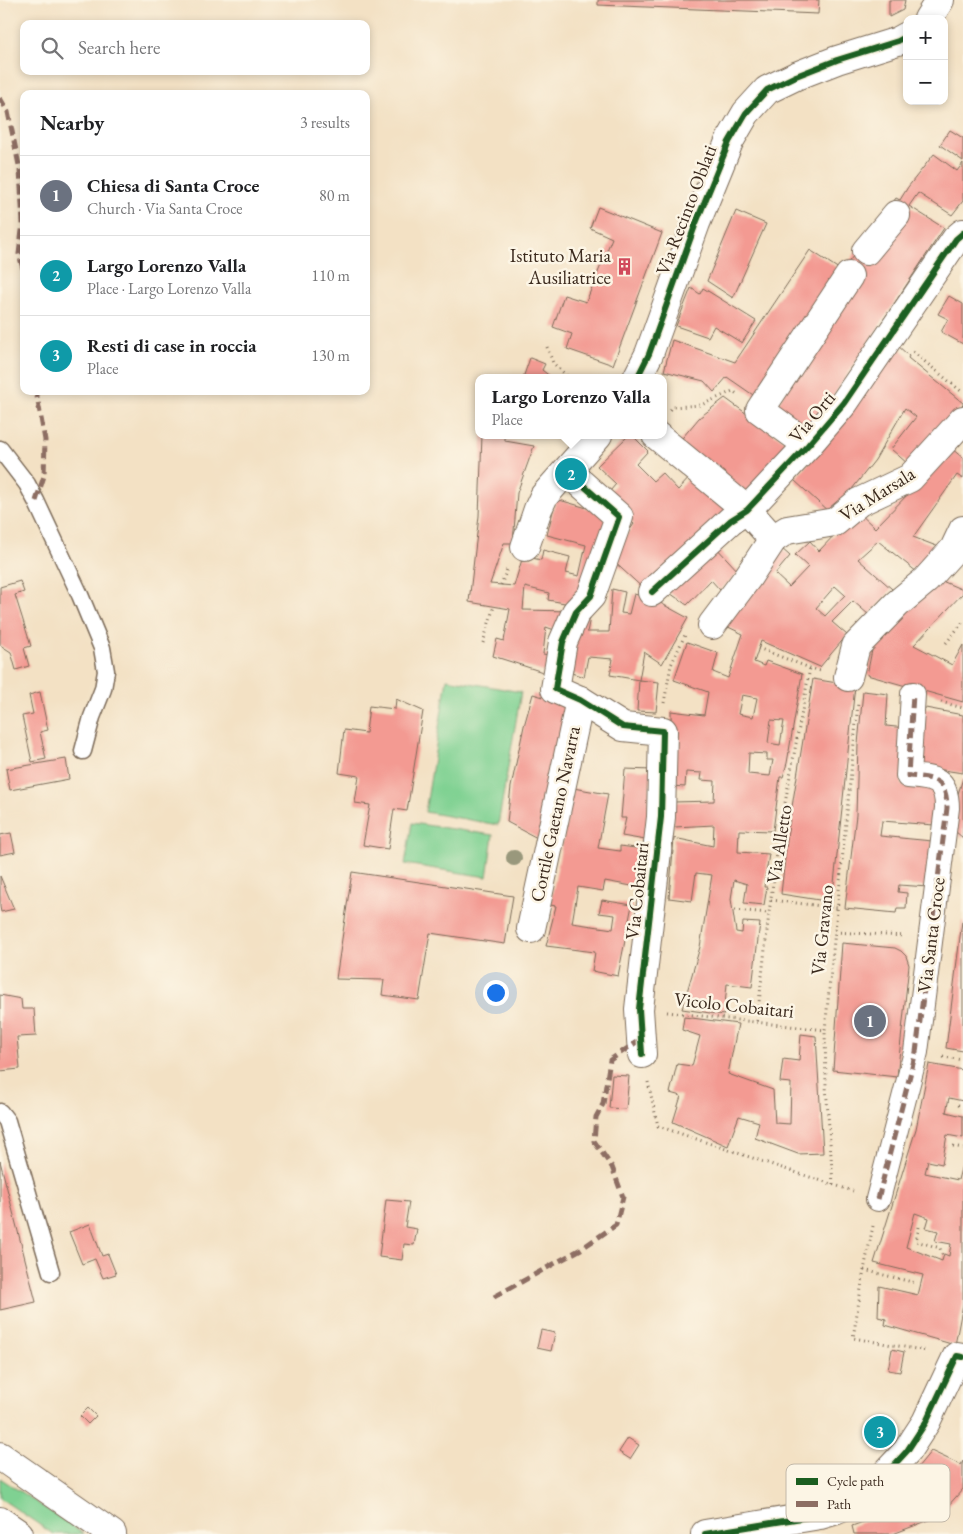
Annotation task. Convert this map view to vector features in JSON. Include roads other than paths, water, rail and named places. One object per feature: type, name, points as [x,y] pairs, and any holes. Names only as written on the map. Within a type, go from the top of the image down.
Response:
[{"type":"street","points":[[931,15],[940,0]]},
{"type":"street","name":"Via Recinto Oblati","points":[[639,374],[649,354],[696,223],[729,142],[746,113],[767,90],[796,76],[903,38]]},
{"type":"street","points":[[866,251],[896,215]]},
{"type":"street","name":"Via Orti","points":[[652,592],[731,520],[747,510],[808,446],[844,402],[963,232]]},
{"type":"street","points":[[808,446],[760,410],[849,276]]},
{"type":"street","points":[[667,429],[773,539],[748,577],[712,625]]},
{"type":"street","name":"Via Marsala","points":[[773,539],[787,530],[835,522],[859,502],[910,478],[958,435]]},
{"type":"street","points":[[525,547],[544,496],[593,441]]},
{"type":"street","points":[[566,471],[619,517],[591,596],[576,612],[563,642],[555,689],[580,700]]},
{"type":"street","points":[[853,688],[856,646],[897,604],[926,580],[954,549],[963,530]]},
{"type":"street","name":"Via Santa Croce","points":[[878,1199],[916,1052],[947,808],[947,798],[943,788],[937,782],[930,778],[908,776],[913,694]]},
{"type":"street","name":"Via Cobaitari","points":[[580,700],[623,727],[663,731],[661,817],[639,1009],[645,1067]]},
{"type":"street","name":"Cortile Gaetano Navarra","points":[[531,929],[580,700]]},
{"type":"street","points":[[895,1464],[907,1451],[926,1422],[960,1357]]},
{"type":"street","points":[[0,1456],[112,1534]]},
{"type":"street","points":[[0,1521],[19,1534]]},
{"type":"street","points":[[705,1534],[786,1521]]},
{"type":"lane","points":[[0,449],[27,484],[36,501],[80,595],[102,648],[106,671],[103,689],[92,717],[83,751]]},
{"type":"lane","points":[[0,1112],[6,1121],[50,1272]]},
{"type":"place","name":"Istituto Maria Ausiliatrice","points":[[625,266]]},
{"type":"place","name":"Largo Lorenzo Valla","points":[[571,474]]},
{"type":"place","name":"Chiesa di Santa Croce","points":[[870,1021]]},
{"type":"place","name":"Resti di case in roccia","points":[[880,1432]]}]
